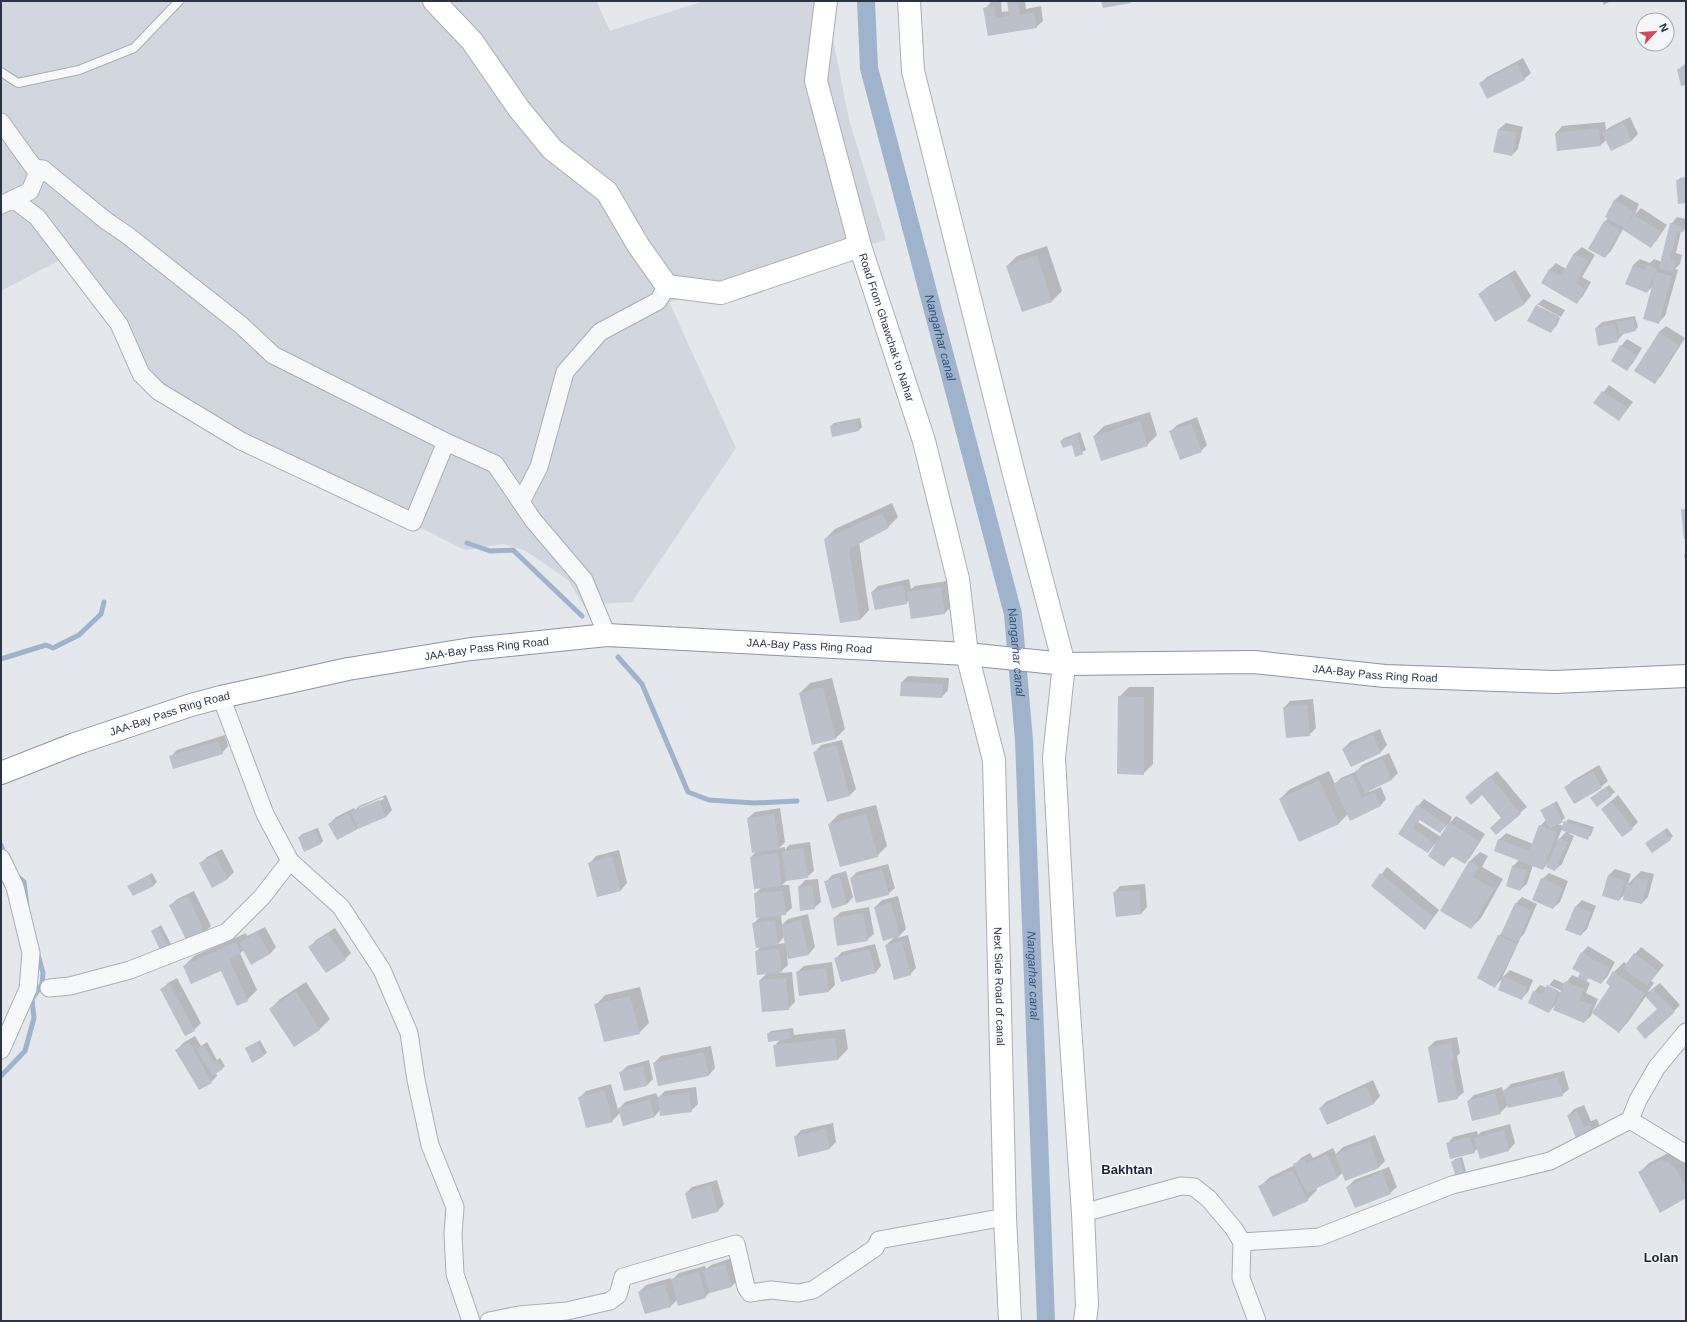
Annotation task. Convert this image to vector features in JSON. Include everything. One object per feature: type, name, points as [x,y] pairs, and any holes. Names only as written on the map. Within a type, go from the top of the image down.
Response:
[{"type":"main road","points":[[434,1],[472,41],[518,109],[552,148],[607,192],[638,245],[667,286],[721,293],[860,246]]},
{"type":"main road","name":"Road From Ghawchak to Nahar","points":[[826,1],[816,81],[860,246],[924,441],[977,656]]},
{"type":"main road","points":[[909,1],[914,71],[1013,471],[1064,664],[1054,757],[1064,940],[1083,1213],[1087,1305],[1085,1321]]},
{"type":"main road","name":"JAA-Bay Pass Ring Road","points":[[1,772],[191,705],[221,697],[348,669],[471,649],[607,635],[977,656],[1064,664],[1254,662],[1385,676],[1555,682],[1686,676]]},
{"type":"main road","name":"Next Side Road of canal","points":[[977,656],[994,760],[1005,1217],[1010,1321]]},
{"type":"street","points":[[1,122],[37,174],[30,191],[7,202]]},
{"type":"street","points":[[34,168],[43,169],[105,220],[127,235],[241,325],[273,355],[446,442],[496,464],[533,520],[584,580],[607,635]]},
{"type":"street","points":[[7,202],[37,217],[119,324],[141,374],[158,391],[241,441],[413,522],[446,442]]},
{"type":"street","points":[[521,502],[540,467],[565,372],[600,332],[658,302],[667,286]]},
{"type":"street","points":[[221,697],[264,814],[290,861],[341,907],[382,970],[409,1033],[416,1080],[430,1145],[455,1206],[453,1234],[455,1274],[471,1321]]},
{"type":"street","points":[[1,858],[15,887],[31,954],[28,989],[1,1050]]},
{"type":"street","points":[[48,988],[70,986],[130,970],[227,932],[262,897],[290,861]]},
{"type":"street","points":[[1242,1242],[1319,1237],[1452,1185],[1550,1161],[1630,1120],[1638,1100],[1657,1067],[1686,1032]]},
{"type":"street","points":[[1630,1120],[1686,1154]]},
{"type":"street","points":[[1083,1213],[1181,1186],[1194,1187],[1214,1205],[1234,1229],[1242,1242],[1241,1278],[1258,1321]]},
{"type":"street","points":[[489,1321],[519,1315],[568,1311],[610,1301],[618,1295],[623,1277],[736,1244],[746,1287],[750,1293],[771,1290],[798,1293],[813,1290],[875,1248],[879,1240],[1005,1217]]},
{"type":"lane","points":[[1,72],[18,82],[79,70],[134,48],[179,1]]},
{"type":"shaded area","points":[[1,1],[596,1],[610,31],[704,1],[838,1],[833,39],[849,120],[886,240],[669,302],[736,448],[632,602],[583,605],[568,580],[526,551],[504,544],[465,550],[158,396],[117,332],[60,260],[1,291]]},
{"type":"building","points":[[1007,1],[1018,1],[1020,15],[1034,12],[1037,28],[988,36],[983,8],[994,6],[996,18],[1009,16]]},
{"type":"building","points":[[1101,1],[1131,1],[1131,3],[1103,8]]},
{"type":"building","points":[[1517,64],[1525,80],[1487,99],[1479,83]]},
{"type":"building","points":[[1686,67],[1686,85],[1681,86],[1677,69]]},
{"type":"building","points":[[1624,123],[1632,141],[1611,151],[1602,133]]},
{"type":"building","points":[[1599,128],[1601,146],[1557,151],[1555,133]]},
{"type":"building","points":[[1498,129],[1517,133],[1512,156],[1493,152]]},
{"type":"building","points":[[1686,179],[1686,203],[1678,204],[1676,180]]},
{"type":"building","points":[[1614,200],[1634,211],[1626,226],[1634,214],[1661,232],[1651,248],[1623,230],[1625,228],[1605,217]]},
{"type":"building","points":[[1604,221],[1620,230],[1605,258],[1588,249]]},
{"type":"building","points":[[1670,223],[1684,227],[1683,232],[1677,231],[1670,260],[1676,261],[1673,272],[1659,268]]},
{"type":"building","points":[[1574,253],[1589,261],[1576,283],[1585,289],[1577,304],[1541,283],[1549,269],[1561,276]]},
{"type":"building","points":[[1037,255],[1052,302],[1022,312],[1006,266]]},
{"type":"building","points":[[1633,265],[1645,270],[1647,265],[1657,269],[1647,293],[1625,284]]},
{"type":"building","points":[[1656,272],[1672,276],[1659,324],[1643,319]]},
{"type":"building","points":[[1509,276],[1525,304],[1495,322],[1478,294]]},
{"type":"building","points":[[1536,305],[1559,316],[1551,333],[1527,321]]},
{"type":"building","points":[[1633,319],[1636,331],[1620,335],[1616,322]]},
{"type":"building","points":[[1615,324],[1618,342],[1598,346],[1595,328]]},
{"type":"building","points":[[1659,332],[1679,345],[1655,384],[1634,371]]},
{"type":"building","points":[[1620,345],[1637,355],[1627,371],[1611,361]]},
{"type":"building","points":[[1602,391],[1628,408],[1619,421],[1593,403]]},
{"type":"building","points":[[857,420],[859,431],[832,437],[830,426]]},
{"type":"building","points":[[1140,421],[1148,446],[1101,461],[1093,436]]},
{"type":"building","points":[[1191,423],[1202,452],[1180,460],[1169,431]]},
{"type":"building","points":[[1077,435],[1083,454],[1075,457],[1072,445],[1063,448],[1060,441]]},
{"type":"building","points":[[1681,509],[1686,509],[1686,539],[1684,539]]},
{"type":"building","points":[[882,513],[889,528],[849,549],[860,620],[840,623],[824,539]]},
{"type":"building","points":[[903,585],[907,604],[875,610],[871,592]]},
{"type":"building","points":[[941,587],[945,614],[911,619],[907,592]]},
{"type":"building","points":[[901,682],[943,684],[942,698],[900,696]]},
{"type":"building","points":[[823,687],[836,739],[812,745],[799,693]]},
{"type":"building","points":[[1118,696],[1144,697],[1144,775],[1117,774]]},
{"type":"building","points":[[1307,705],[1310,736],[1286,738],[1283,707]]},
{"type":"building","points":[[1373,734],[1381,753],[1351,767],[1342,749]]},
{"type":"building","points":[[218,741],[223,754],[173,769],[169,756]]},
{"type":"building","points":[[836,745],[850,796],[827,802],[813,752]]},
{"type":"building","points":[[1382,758],[1392,780],[1365,793],[1355,771]]},
{"type":"building","points":[[1593,771],[1602,788],[1574,804],[1564,787]]},
{"type":"building","points":[[1352,775],[1362,798],[1374,792],[1381,806],[1350,821],[1333,784]]},
{"type":"building","points":[[1490,776],[1521,814],[1496,835],[1490,828],[1501,818],[1482,795],[1471,805],[1465,797]]},
{"type":"building","points":[[1319,780],[1339,824],[1299,842],[1279,799]]},
{"type":"building","points":[[1606,787],[1612,796],[1597,807],[1590,798]]},
{"type":"building","points":[[379,800],[386,817],[358,829],[351,812]]},
{"type":"building","points":[[1611,801],[1633,829],[1622,837],[1601,809]]},
{"type":"building","points":[[1554,803],[1563,822],[1550,829],[1540,810]]},
{"type":"building","points":[[1417,805],[1446,824],[1440,833],[1418,819],[1413,828],[1434,843],[1428,853],[1398,834]]},
{"type":"building","points":[[348,813],[356,830],[337,840],[328,824]]},
{"type":"building","points":[[774,814],[779,849],[752,853],[747,818]]},
{"type":"building","points":[[866,814],[878,857],[840,867],[828,824]]},
{"type":"building","points":[[1564,821],[1591,830],[1588,840],[1561,830]]},
{"type":"building","points":[[1449,822],[1479,841],[1465,864],[1451,856],[1444,867],[1428,856]]},
{"type":"building","points":[[1539,825],[1557,832],[1543,870],[1494,851],[1498,839],[1529,851]]},
{"type":"building","points":[[315,830],[321,844],[304,852],[298,837]]},
{"type":"building","points":[[1664,830],[1671,840],[1652,853],[1645,843]]},
{"type":"building","points":[[1559,838],[1568,842],[1555,871],[1546,867]]},
{"type":"building","points":[[804,848],[808,878],[786,881],[782,851]]},
{"type":"building","points":[[778,853],[782,886],[754,889],[750,857]]},
{"type":"building","points":[[215,855],[228,879],[212,888],[199,863]]},
{"type":"building","points":[[612,856],[621,891],[597,897],[588,863]]},
{"type":"building","points":[[1469,861],[1479,866],[1473,877],[1494,889],[1471,929],[1440,911]]},
{"type":"building","points":[[1512,866],[1527,870],[1520,891],[1506,886]]},
{"type":"building","points":[[882,869],[889,895],[856,903],[850,878]]},
{"type":"building","points":[[1380,873],[1433,917],[1425,930],[1371,886]]},
{"type":"building","points":[[149,875],[154,886],[133,896],[127,886]]},
{"type":"building","points":[[1608,875],[1625,881],[1619,901],[1602,896]]},
{"type":"building","points":[[840,877],[847,904],[832,909],[824,881]]},
{"type":"building","points":[[1634,877],[1648,880],[1642,904],[1623,900],[1626,884],[1632,886]]},
{"type":"building","points":[[1541,878],[1563,888],[1553,909],[1532,900]]},
{"type":"building","points":[[812,885],[815,909],[800,911],[798,886]]},
{"type":"building","points":[[1139,890],[1141,914],[1116,917],[1113,892]]},
{"type":"building","points":[[783,891],[786,915],[756,918],[754,893]]},
{"type":"building","points":[[188,896],[205,933],[187,942],[169,905]]},
{"type":"building","points":[[891,902],[900,936],[883,941],[874,907]]},
{"type":"building","points":[[1515,903],[1531,911],[1518,942],[1501,934]]},
{"type":"building","points":[[1575,906],[1591,912],[1581,936],[1565,930]]},
{"type":"building","points":[[863,913],[868,941],[837,946],[833,918]]},
{"type":"building","points":[[775,920],[778,945],[756,948],[752,923]]},
{"type":"building","points":[[801,920],[809,955],[788,959],[781,925]]},
{"type":"building","points":[[158,927],[169,948],[161,952],[151,931]]},
{"type":"building","points":[[258,932],[270,954],[251,965],[239,943]]},
{"type":"building","points":[[328,933],[346,960],[326,973],[308,947]]},
{"type":"building","points":[[1498,935],[1517,944],[1495,988],[1477,978]]},
{"type":"building","points":[[902,941],[911,975],[894,980],[885,945]]},
{"type":"building","points":[[236,942],[241,953],[229,959],[248,1001],[237,1006],[221,971],[191,984],[183,966]]},
{"type":"building","points":[[779,949],[782,972],[757,975],[755,951]]},
{"type":"building","points":[[869,949],[876,973],[841,982],[834,958]]},
{"type":"building","points":[[1581,952],[1610,968],[1601,984],[1588,978],[1586,982],[1578,977],[1580,973],[1572,969]]},
{"type":"building","points":[[1634,953],[1658,971],[1647,986],[1623,968]]},
{"type":"building","points":[[826,968],[829,992],[799,996],[796,972]]},
{"type":"building","points":[[1613,971],[1645,994],[1619,1033],[1592,1013],[1610,986],[1606,983]]},
{"type":"building","points":[[1503,976],[1527,987],[1522,1000],[1498,990]]},
{"type":"building","points":[[786,978],[789,1010],[762,1012],[759,980]]},
{"type":"building","points":[[1565,981],[1584,989],[1580,1000],[1592,1005],[1584,1023],[1553,1010]]},
{"type":"building","points":[[170,984],[195,1031],[185,1036],[160,989]]},
{"type":"building","points":[[1547,985],[1559,991],[1549,1013],[1528,1003],[1533,991],[1542,995]]},
{"type":"building","points":[[1653,989],[1675,1012],[1645,1039],[1636,1028],[1657,1009],[1645,996]]},
{"type":"building","points":[[296,991],[320,1030],[294,1047],[269,1009]]},
{"type":"building","points":[[630,996],[640,1034],[604,1042],[594,1004]]},
{"type":"building","points":[[790,1031],[791,1039],[768,1042],[767,1033]]},
{"type":"building","points":[[835,1038],[838,1060],[776,1067],[773,1045]]},
{"type":"building","points":[[189,1042],[212,1083],[199,1090],[175,1050]]},
{"type":"building","points":[[257,1042],[264,1056],[252,1063],[245,1048]]},
{"type":"building","points":[[1451,1043],[1454,1060],[1451,1061],[1458,1099],[1438,1103],[1428,1047]]},
{"type":"building","points":[[204,1045],[214,1062],[217,1060],[223,1069],[212,1076],[196,1049]]},
{"type":"building","points":[[704,1052],[709,1076],[658,1086],[653,1063]]},
{"type":"building","points":[[643,1066],[647,1086],[624,1091],[619,1072]]},
{"type":"building","points":[[1558,1077],[1563,1096],[1508,1108],[1503,1090]]},
{"type":"building","points":[[1366,1086],[1374,1104],[1327,1125],[1319,1108]]},
{"type":"building","points":[[605,1090],[613,1122],[586,1128],[578,1097]]},
{"type":"building","points":[[689,1093],[692,1112],[660,1116],[658,1097]]},
{"type":"building","points":[[1495,1093],[1501,1114],[1472,1121],[1467,1101]]},
{"type":"building","points":[[650,1099],[655,1117],[623,1126],[618,1108]]},
{"type":"building","points":[[1577,1111],[1584,1127],[1590,1125],[1594,1134],[1577,1141],[1567,1115]]},
{"type":"building","points":[[826,1129],[830,1149],[798,1157],[794,1136]]},
{"type":"building","points":[[1504,1130],[1509,1151],[1480,1159],[1474,1138]]},
{"type":"building","points":[[1470,1137],[1475,1153],[1450,1159],[1446,1143]]},
{"type":"building","points":[[1369,1141],[1379,1168],[1345,1181],[1335,1154]]},
{"type":"building","points":[[1327,1154],[1338,1178],[1307,1193],[1293,1164],[1304,1159],[1306,1164]]},
{"type":"building","points":[[1460,1159],[1464,1175],[1456,1177],[1451,1162]]},
{"type":"building","points":[[1661,1160],[1668,1162],[1676,1169],[1686,1187],[1686,1198],[1660,1213],[1638,1172]]},
{"type":"building","points":[[1293,1170],[1308,1201],[1273,1217],[1258,1186]]},
{"type":"building","points":[[1382,1172],[1391,1194],[1355,1208],[1346,1187]]},
{"type":"building","points":[[711,1185],[718,1212],[692,1219],[685,1193]]},
{"type":"building","points":[[725,1264],[732,1287],[710,1293],[703,1271]]},
{"type":"building","points":[[699,1272],[706,1298],[678,1306],[671,1279]]},
{"type":"building","points":[[665,1284],[671,1307],[645,1314],[638,1292]]},
{"type":"waterway","name":"Nangarhar canal","points":[[866,1],[869,68],[1013,614],[1024,740],[1046,1321]]},
{"type":"waterway","points":[[467,543],[490,551],[513,550],[582,616]]},
{"type":"waterway","points":[[1,659],[46,645],[53,648],[79,635],[101,614],[104,602]]},
{"type":"waterway","points":[[618,657],[642,684],[688,792],[709,800],[754,803],[797,801]]},
{"type":"waterway","points":[[1,845],[5,856]]},
{"type":"waterway","points":[[17,876],[24,882],[27,906]]},
{"type":"waterway","points":[[1,1076],[25,1051],[34,1018],[32,999],[42,984],[43,973],[37,951]]},
{"type":"district","name":"Bakhtan","points":[[1127,1169]]},
{"type":"district","name":"Lolan","points":[[1661,1257]]}]
